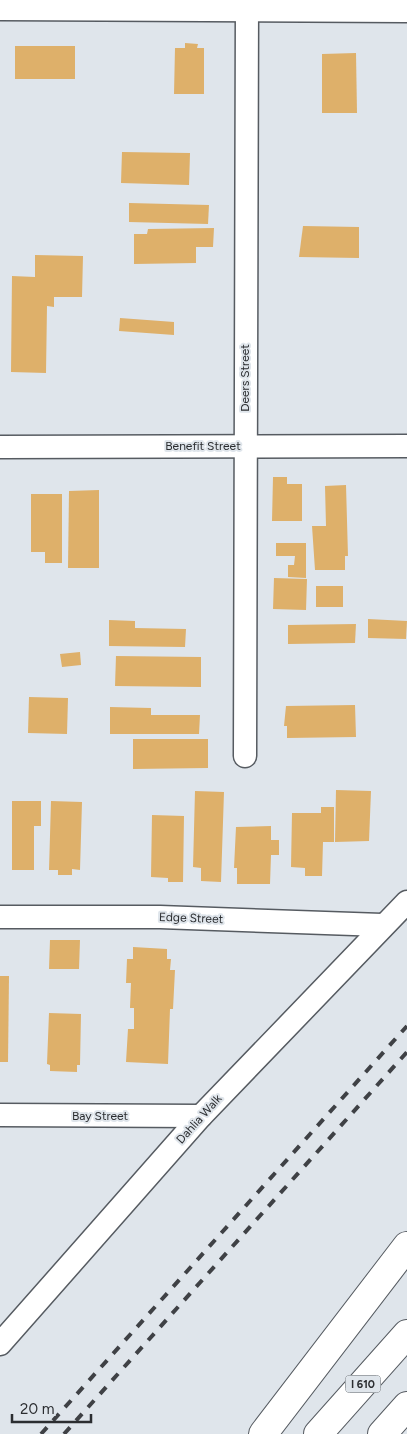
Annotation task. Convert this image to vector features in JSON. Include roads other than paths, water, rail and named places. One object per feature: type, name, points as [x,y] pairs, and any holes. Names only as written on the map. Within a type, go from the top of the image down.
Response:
[{"type":"highway","points":[[262,1434],[407,1246]]},
{"type":"highway","name":"I 610","points":[[318,1434],[407,1334]]},
{"type":"highway","points":[[382,1434],[407,1406]]},
{"type":"street","points":[[0,9],[247,5],[407,11]]},
{"type":"street","name":"Deers Street","points":[[245,756],[247,5]]},
{"type":"street","name":"Benefit Street","points":[[0,447],[407,446]]},
{"type":"street","name":"Dahlia Walk","points":[[0,1344],[201,1116],[382,925],[407,902]]},
{"type":"street","name":"Edge Street","points":[[0,917],[160,917],[382,925]]},
{"type":"street","name":"Bay Street","points":[[0,1115],[201,1116]]},
{"type":"railway","points":[[41,1434],[407,1026]]},
{"type":"railway","points":[[64,1434],[407,1052]]}]
